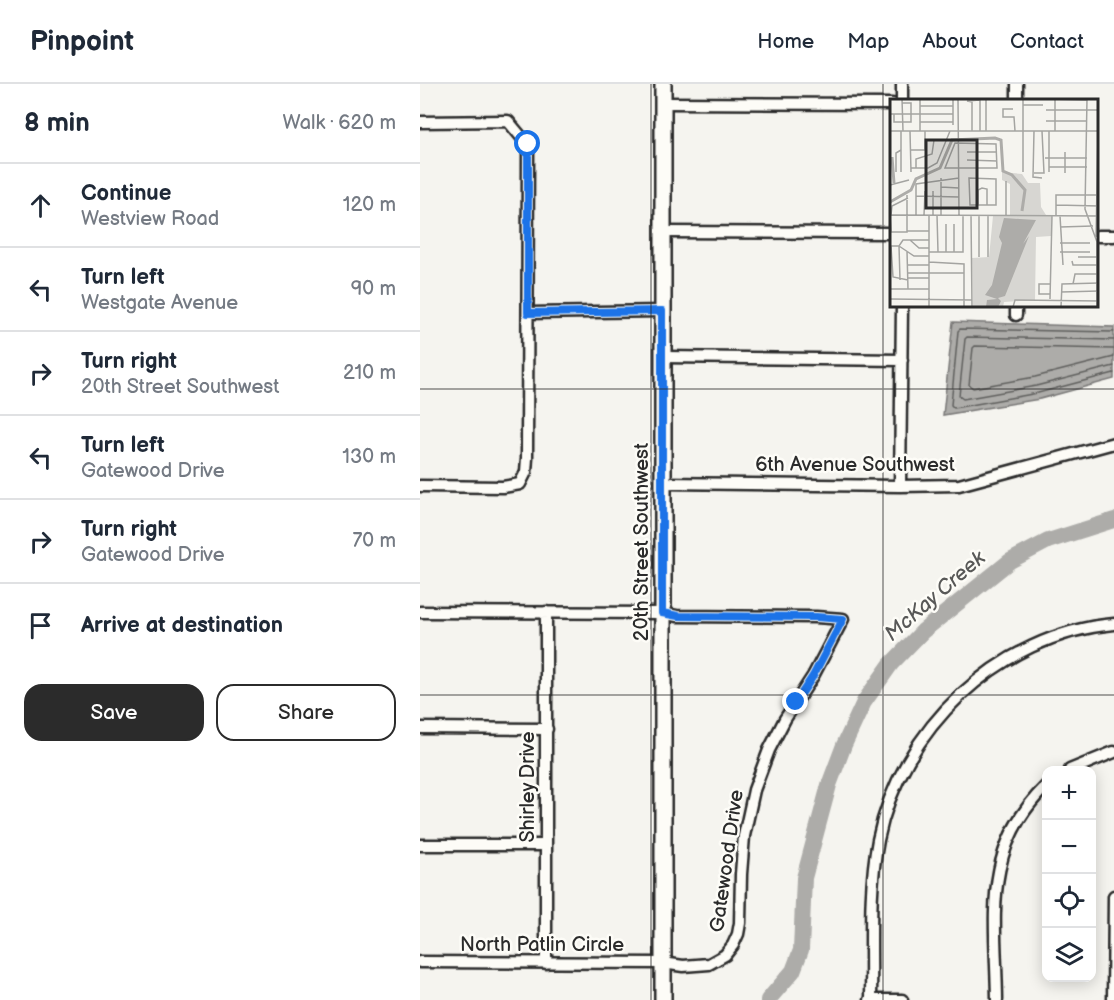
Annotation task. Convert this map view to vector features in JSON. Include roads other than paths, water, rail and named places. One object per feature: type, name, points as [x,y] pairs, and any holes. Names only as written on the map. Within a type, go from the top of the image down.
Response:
[{"type":"street","name":"20th Street Southwest","points":[[663,84],[663,1000]]},
{"type":"street","points":[[663,103],[890,104]]},
{"type":"street","points":[[420,122],[508,121],[528,144],[526,472],[520,484],[502,488],[420,486]]},
{"type":"street","points":[[662,232],[890,233]]},
{"type":"street","points":[[900,486],[902,308]]},
{"type":"street","points":[[528,313],[662,311]]},
{"type":"street","points":[[663,357],[902,360]]},
{"type":"street","name":"6th Avenue Southwest","points":[[663,483],[900,486],[959,484],[1114,443]]},
{"type":"street","points":[[420,612],[662,613]]},
{"type":"street","name":"Shirley Drive","points":[[546,612],[546,963]]},
{"type":"street","name":"Gatewood Drive","points":[[662,613],[678,616],[843,619],[813,676],[785,719],[769,750],[754,790],[742,855],[740,923],[733,945],[725,955],[710,964],[683,966],[663,963]]},
{"type":"street","points":[[902,1000],[870,1000],[873,881],[877,848],[885,814],[912,752],[956,699],[1016,654],[1058,637],[1114,624]]},
{"type":"street","points":[[420,728],[547,729]]},
{"type":"street","points":[[1082,766],[1114,752]]},
{"type":"street","points":[[997,1000],[995,893],[998,867],[1010,834],[1024,812],[1042,792]]},
{"type":"street","points":[[420,844],[546,845]]},
{"type":"street","points":[[1113,1000],[1114,896]]},
{"type":"street","name":"North Patlin Circle","points":[[420,962],[663,963]]},
{"type":"water","points":[[953,322],[1114,327],[1114,379],[1040,399],[943,415]]},
{"type":"waterway","name":"McKay Creek","points":[[768,1000],[793,971],[801,950],[804,878],[829,785],[864,702],[891,664],[923,631],[1010,561],[1048,541],[1114,520]]}]
